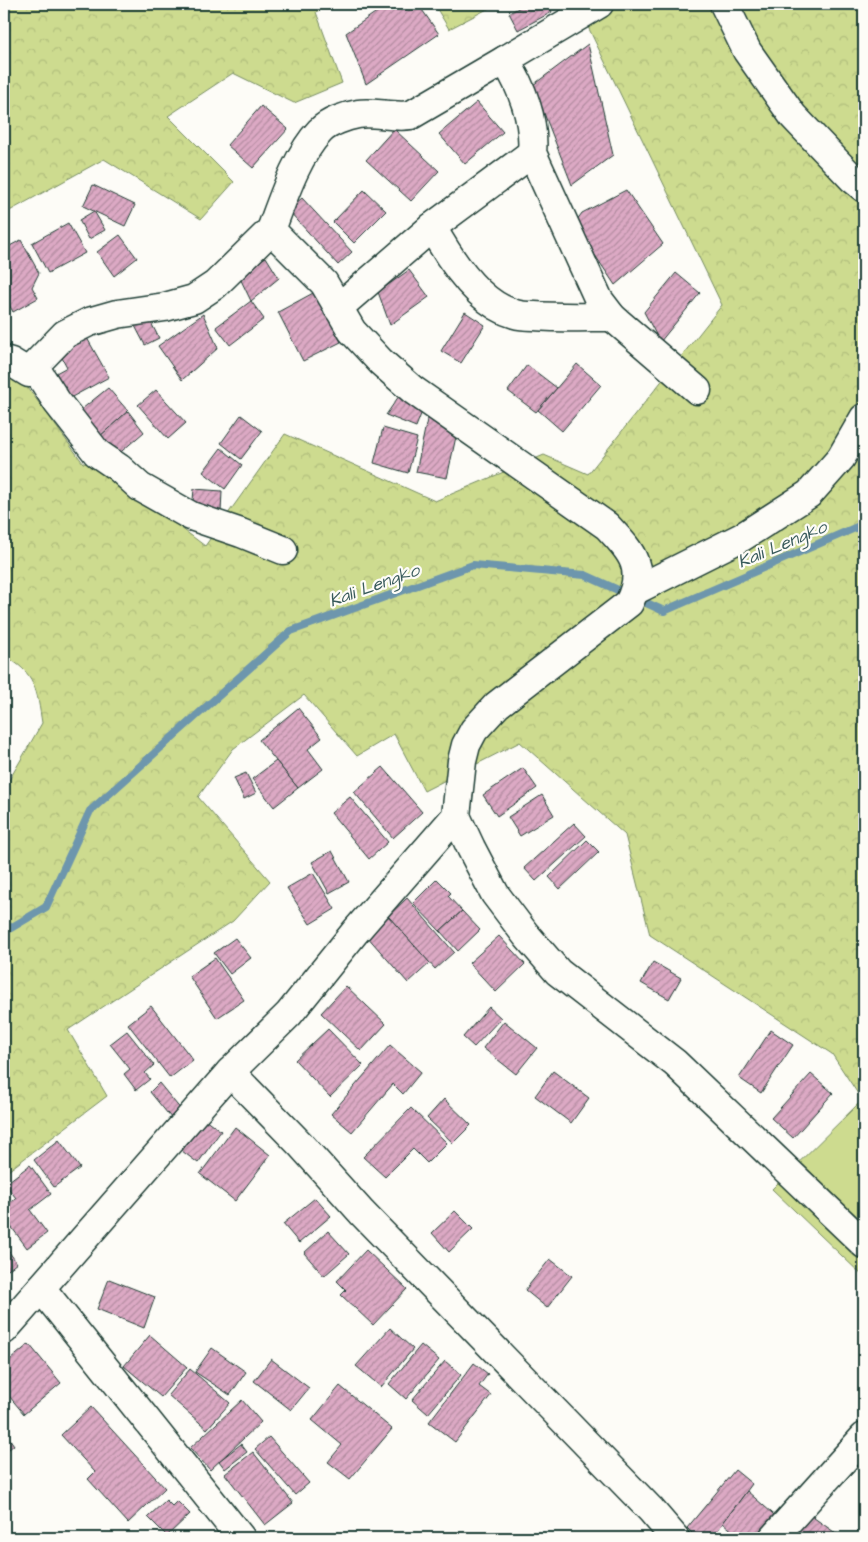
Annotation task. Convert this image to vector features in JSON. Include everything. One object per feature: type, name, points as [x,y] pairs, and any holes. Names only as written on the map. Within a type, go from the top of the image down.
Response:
[{"type":"street","points":[[4,360],[29,373],[65,334],[89,322],[117,314],[165,307],[194,299],[215,285],[271,230],[305,151],[321,130],[332,122],[360,113],[399,117],[411,115],[599,4]]},
{"type":"street","points":[[724,4],[747,51],[793,116],[853,179],[864,188]]},
{"type":"street","points":[[505,60],[516,78],[532,125],[534,138],[532,153],[599,300],[612,317],[697,390]]},
{"type":"street","points":[[338,308],[432,227],[532,153]]},
{"type":"street","points":[[432,227],[446,252],[470,284],[501,309],[516,315],[551,318],[612,317]]},
{"type":"street","points":[[271,230],[324,283],[352,331],[381,362],[413,390],[607,526],[629,550],[636,563],[633,595]]},
{"type":"street","points":[[34,366],[57,402],[97,452],[140,487],[191,516],[242,533],[283,550]]},
{"type":"street","points":[[864,418],[841,458],[809,494],[742,537],[633,595],[497,705],[474,730],[466,745],[462,761],[456,816],[495,894],[526,935],[558,972],[675,1063],[864,1244]]},
{"type":"street","points":[[4,1330],[230,1072],[289,1014],[355,932],[456,816]]},
{"type":"street","points":[[230,1072],[300,1144],[362,1213],[631,1489],[675,1538]]},
{"type":"street","points":[[41,1288],[241,1538]]},
{"type":"street","points":[[772,1538],[864,1437]]},
{"type":"green space","points":[[4,4],[329,4],[316,12],[342,83],[294,103],[233,73],[168,116],[234,182],[201,219],[104,159],[4,214]]},
{"type":"green space","points":[[434,4],[497,4],[449,29]]},
{"type":"green space","points":[[577,4],[864,4],[864,1101],[832,1054],[650,935],[625,835],[520,742],[424,791],[394,734],[357,756],[304,695],[233,749],[198,797],[270,881],[233,921],[68,1030],[107,1096],[4,1174],[4,789],[42,723],[36,692],[29,676],[15,662],[4,656],[4,374],[12,366],[83,463],[98,465],[205,546],[285,434],[435,501],[544,455],[588,474],[722,305]]},
{"type":"green space","points":[[862,1100],[864,1101],[864,1277],[772,1189]]},
{"type":"building","points":[[388,4],[418,4],[439,34],[366,84],[346,33]]},
{"type":"building","points":[[526,4],[548,4],[552,12],[518,30],[509,13]]},
{"type":"building","points":[[588,44],[613,155],[572,185],[533,85]]},
{"type":"building","points":[[477,102],[503,132],[465,164],[439,134]]},
{"type":"building","points":[[261,106],[288,129],[253,168],[227,145]]},
{"type":"building","points":[[394,129],[439,171],[411,201],[366,160]]},
{"type":"building","points":[[93,185],[135,205],[125,226],[83,206]]},
{"type":"building","points":[[364,190],[386,211],[354,243],[333,222]]},
{"type":"building","points":[[626,190],[663,244],[615,285],[574,224],[582,213]]},
{"type":"building","points":[[302,198],[352,252],[338,265],[288,210]]},
{"type":"building","points":[[94,211],[105,230],[89,239],[79,220]]},
{"type":"building","points":[[68,223],[85,253],[48,273],[32,243]]},
{"type":"building","points":[[120,235],[137,258],[114,276],[97,252]]},
{"type":"building","points":[[21,240],[39,273],[32,287],[38,298],[13,312],[4,295],[4,249]]},
{"type":"building","points":[[266,257],[279,278],[251,301],[238,274]]},
{"type":"building","points":[[409,270],[429,297],[390,325],[378,292]]},
{"type":"building","points":[[676,273],[700,293],[660,342],[644,312]]},
{"type":"building","points":[[315,292],[341,342],[303,361],[278,312]]},
{"type":"building","points":[[251,301],[264,319],[230,345],[216,327]]},
{"type":"building","points":[[465,312],[485,325],[461,363],[441,351]]},
{"type":"building","points":[[203,314],[218,348],[182,380],[158,346]]},
{"type":"building","points":[[148,317],[159,338],[145,345],[134,324]]},
{"type":"building","points":[[87,338],[109,377],[70,398],[56,373],[67,367],[60,354]]},
{"type":"building","points":[[577,364],[601,385],[562,431],[538,410]]},
{"type":"building","points":[[527,365],[557,388],[536,412],[508,391]]},
{"type":"building","points":[[108,388],[128,411],[98,438],[77,413]]},
{"type":"building","points":[[156,390],[186,423],[168,439],[138,405]]},
{"type":"building","points":[[401,393],[423,409],[416,427],[386,415]]},
{"type":"building","points":[[128,411],[144,432],[115,457],[98,438]]},
{"type":"building","points":[[241,415],[262,431],[241,459],[221,443]]},
{"type":"building","points":[[428,415],[457,432],[447,478],[416,472]]},
{"type":"building","points":[[383,428],[417,438],[408,473],[374,463]]},
{"type":"building","points":[[221,448],[242,465],[225,489],[203,472]]},
{"type":"building","points":[[194,489],[222,491],[221,513],[192,511]]},
{"type":"building","points":[[298,708],[322,738],[308,749],[323,769],[298,788],[259,740]]},
{"type":"building","points":[[276,761],[298,788],[274,807],[252,779]]},
{"type":"building","points":[[383,767],[422,812],[393,838],[354,792]]},
{"type":"building","points":[[523,768],[537,788],[497,816],[483,795]]},
{"type":"building","points":[[246,773],[256,793],[244,799],[234,778]]},
{"type":"building","points":[[542,795],[554,815],[520,836],[508,817]]},
{"type":"building","points":[[350,797],[388,842],[369,859],[331,813]]},
{"type":"building","points":[[574,823],[586,836],[536,881],[524,868]]},
{"type":"building","points":[[587,840],[599,852],[560,889],[549,877]]},
{"type":"building","points":[[332,851],[349,882],[329,893],[312,862]]},
{"type":"building","points":[[313,873],[335,909],[310,924],[287,888]]},
{"type":"building","points":[[437,879],[451,893],[448,896],[462,911],[440,931],[413,903]]},
{"type":"building","points":[[407,898],[454,952],[435,969],[388,916]]},
{"type":"building","points":[[462,911],[480,930],[458,951],[440,931]]},
{"type":"building","points":[[388,916],[430,963],[408,983],[366,935]]},
{"type":"building","points":[[499,936],[525,964],[496,992],[469,963]]},
{"type":"building","points":[[235,938],[251,958],[230,974],[214,953]]},
{"type":"building","points":[[215,958],[244,1000],[217,1018],[189,976]]},
{"type":"building","points":[[653,962],[681,978],[669,999],[641,983]]},
{"type":"building","points":[[346,986],[386,1024],[361,1051],[321,1013]]},
{"type":"building","points":[[151,1006],[193,1060],[170,1078],[128,1024]]},
{"type":"building","points":[[489,1007],[501,1018],[474,1047],[463,1037]]},
{"type":"building","points":[[504,1021],[537,1048],[516,1074],[483,1048]]},
{"type":"building","points":[[328,1029],[363,1065],[330,1097],[295,1060]]},
{"type":"building","points":[[771,1030],[793,1045],[761,1093],[739,1078]]},
{"type":"building","points":[[127,1031],[154,1065],[145,1073],[150,1079],[136,1090],[124,1074],[130,1069],[110,1044]]},
{"type":"building","points":[[390,1045],[421,1072],[403,1094],[393,1084],[352,1132],[331,1114]]},
{"type":"building","points":[[553,1071],[589,1098],[571,1123],[535,1096]]},
{"type":"building","points":[[811,1074],[833,1093],[793,1138],[771,1118]]},
{"type":"building","points":[[159,1083],[182,1111],[172,1119],[150,1092]]},
{"type":"building","points":[[444,1099],[471,1125],[453,1143],[427,1118]]},
{"type":"building","points":[[411,1108],[447,1143],[427,1163],[413,1149],[385,1177],[363,1157]]},
{"type":"building","points":[[205,1119],[221,1131],[198,1163],[182,1151]]},
{"type":"building","points":[[235,1127],[270,1155],[235,1201],[200,1174]]},
{"type":"building","points":[[59,1140],[80,1168],[54,1187],[34,1160]]},
{"type":"building","points":[[30,1165],[51,1194],[30,1210],[47,1233],[27,1248],[4,1217],[4,1207],[16,1198],[5,1184]]},
{"type":"building","points":[[315,1198],[331,1216],[299,1243],[283,1224]]},
{"type":"building","points":[[455,1211],[473,1229],[449,1252],[432,1233]]},
{"type":"building","points":[[328,1231],[349,1254],[324,1276],[304,1253]]},
{"type":"building","points":[[4,1245],[17,1263],[4,1273]]},
{"type":"building","points":[[366,1250],[407,1289],[373,1325],[341,1295],[346,1290],[337,1281]]},
{"type":"building","points":[[550,1259],[572,1276],[547,1308],[525,1290]]},
{"type":"building","points":[[109,1279],[155,1297],[144,1328],[97,1309]]},
{"type":"building","points":[[390,1328],[413,1349],[381,1387],[356,1366]]},
{"type":"building","points":[[150,1335],[187,1367],[161,1397],[124,1366]]},
{"type":"building","points":[[29,1344],[61,1383],[24,1414],[4,1390],[4,1365]]},
{"type":"building","points":[[421,1345],[439,1360],[406,1399],[389,1384]]},
{"type":"building","points":[[212,1348],[246,1372],[230,1395],[195,1372]]},
{"type":"building","points":[[271,1359],[309,1388],[291,1410],[254,1381]]},
{"type":"building","points":[[445,1361],[461,1375],[428,1414],[412,1400]]},
{"type":"building","points":[[474,1363],[488,1374],[479,1386],[491,1395],[455,1442],[429,1422]]},
{"type":"building","points":[[190,1369],[230,1403],[207,1429],[168,1395]]},
{"type":"building","points":[[340,1386],[392,1429],[350,1479],[328,1462],[342,1445],[312,1420]]},
{"type":"building","points":[[242,1400],[261,1422],[210,1470],[190,1448]]},
{"type":"building","points":[[91,1407],[165,1488],[128,1523],[88,1479],[95,1472],[61,1435]]},
{"type":"building","points":[[4,1431],[14,1445],[4,1453]]},
{"type":"building","points":[[269,1437],[309,1483],[295,1495],[255,1449]]},
{"type":"building","points":[[241,1444],[247,1452],[225,1469],[219,1461]]},
{"type":"building","points":[[253,1452],[293,1503],[265,1525],[225,1474]]},
{"type":"building","points":[[864,1458],[864,1472],[858,1466]]},
{"type":"building","points":[[735,1470],[752,1484],[712,1538],[697,1538],[687,1528]]},
{"type":"building","points":[[747,1491],[780,1520],[766,1538],[741,1538],[723,1523]]},
{"type":"building","points":[[166,1500],[172,1506],[177,1501],[190,1514],[167,1536],[148,1517]]},
{"type":"building","points":[[807,1513],[837,1534],[834,1538],[790,1538]]},
{"type":"waterway","name":"Kali Lengko","points":[[4,932],[46,907],[90,811],[291,631],[473,565],[585,575],[664,611],[864,524]]}]
